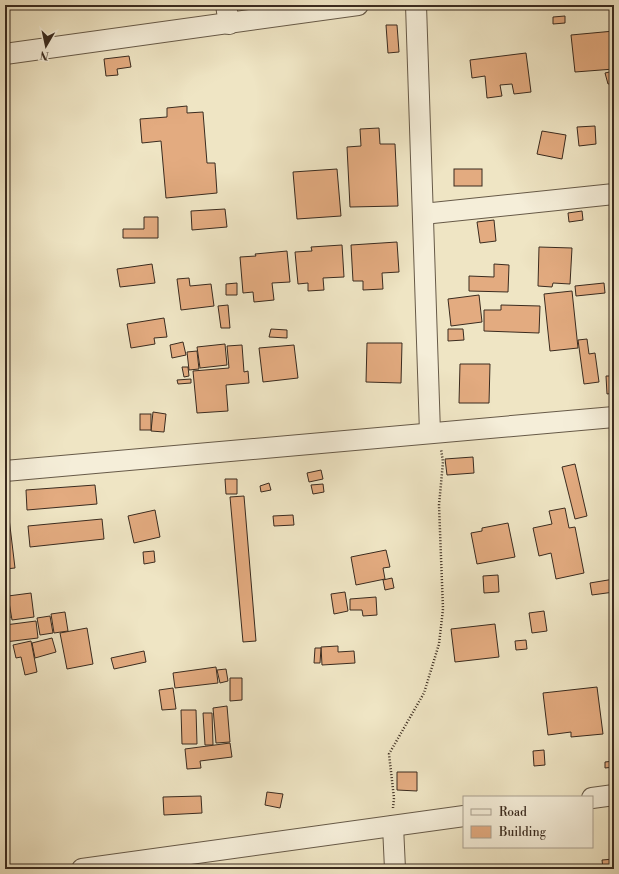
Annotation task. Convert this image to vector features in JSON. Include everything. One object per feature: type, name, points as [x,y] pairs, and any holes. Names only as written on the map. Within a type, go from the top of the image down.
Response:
[{"type":"street","points":[[5,54],[228,14],[358,5]]},
{"type":"street","points":[[416,5],[430,433]]},
{"type":"street","points":[[423,214],[614,194]]},
{"type":"street","points":[[5,471],[614,417]]},
{"type":"street","points":[[593,798],[614,795]]},
{"type":"street","points":[[82,869],[463,816]]},
{"type":"street","points":[[393,826],[395,869]]},
{"type":"path","points":[[393,826],[394,798],[389,754],[424,693],[439,644],[443,609],[439,505],[443,462],[440,446],[430,433]]},
{"type":"building","points":[[565,16],[565,23],[553,24],[553,17]]},
{"type":"building","points":[[386,25],[397,25],[399,52],[388,53]]},
{"type":"building","points":[[614,31],[614,69],[575,72],[571,35]]},
{"type":"building","points":[[526,53],[531,92],[514,94],[512,84],[500,85],[502,96],[487,98],[485,76],[472,78],[470,60]]},
{"type":"building","points":[[129,56],[131,67],[117,69],[118,75],[106,76],[104,59]]},
{"type":"building","points":[[614,71],[614,83],[608,84],[605,73]]},
{"type":"building","points":[[187,106],[187,113],[203,112],[207,163],[215,163],[217,193],[166,198],[161,141],[142,143],[140,119],[167,117],[167,108]]},
{"type":"building","points":[[595,126],[596,144],[579,146],[577,127]]},
{"type":"building","points":[[379,128],[380,144],[395,144],[398,206],[350,207],[347,147],[361,146],[360,129]]},
{"type":"building","points":[[542,131],[566,135],[562,159],[537,154]]},
{"type":"building","points":[[337,169],[341,216],[297,219],[293,172]]},
{"type":"building","points":[[454,169],[482,169],[482,186],[454,186]]},
{"type":"building","points":[[225,209],[227,227],[192,230],[191,211]]},
{"type":"building","points":[[582,211],[583,220],[569,222],[568,213]]},
{"type":"building","points":[[144,217],[158,217],[158,238],[123,238],[123,229],[144,229]]},
{"type":"building","points":[[494,220],[496,241],[480,243],[477,222]]},
{"type":"building","points":[[397,242],[399,272],[382,273],[383,289],[363,290],[363,281],[353,281],[351,245]]},
{"type":"building","points":[[342,245],[344,277],[323,278],[324,290],[308,291],[308,283],[298,284],[295,252],[312,251],[311,247]]},
{"type":"building","points":[[539,247],[572,248],[570,284],[553,283],[552,287],[538,286]]},
{"type":"building","points":[[287,251],[290,282],[272,283],[274,300],[254,302],[253,292],[243,293],[240,257]]},
{"type":"building","points":[[152,264],[155,283],[120,287],[117,269]]},
{"type":"building","points":[[494,264],[509,265],[508,292],[469,291],[469,276],[494,277]]},
{"type":"building","points":[[189,278],[190,286],[211,284],[214,306],[181,310],[177,279]]},
{"type":"building","points":[[237,283],[237,295],[226,295],[226,284]]},
{"type":"building","points":[[604,283],[605,293],[576,296],[575,286]]},
{"type":"building","points":[[572,291],[578,348],[550,351],[544,294]]},
{"type":"building","points":[[479,295],[482,322],[451,326],[448,299]]},
{"type":"building","points":[[610,302],[614,302],[614,323],[612,323]]},
{"type":"building","points":[[228,305],[230,328],[221,328],[218,306]]},
{"type":"building","points":[[501,305],[540,306],[539,333],[484,331],[484,310],[501,310]]},
{"type":"building","points":[[164,318],[167,337],[154,338],[155,344],[131,348],[127,324]]},
{"type":"building","points":[[271,329],[287,330],[287,338],[269,337]]},
{"type":"building","points":[[448,329],[463,329],[464,340],[448,341]]},
{"type":"building","points":[[587,339],[589,354],[595,353],[599,382],[584,384],[578,340]]},
{"type":"building","points":[[183,342],[186,355],[172,358],[170,345]]},
{"type":"building","points":[[367,343],[402,343],[401,383],[366,382]]},
{"type":"building","points":[[225,344],[227,365],[200,368],[197,347]]},
{"type":"building","points":[[242,345],[244,372],[248,371],[249,383],[226,385],[228,411],[197,413],[193,371],[229,368],[227,346]]},
{"type":"building","points":[[294,345],[298,378],[263,382],[259,348]]},
{"type":"building","points":[[197,351],[199,369],[189,370],[187,352]]},
{"type":"building","points":[[460,364],[490,364],[489,403],[459,403]]},
{"type":"building","points":[[182,367],[188,367],[189,376],[184,377]]},
{"type":"building","points":[[606,376],[614,376],[614,393],[607,394]]},
{"type":"building","points":[[6,378],[8,411],[5,411]]},
{"type":"building","points":[[191,379],[191,383],[178,384],[177,380]]},
{"type":"building","points":[[153,412],[166,414],[164,432],[151,431]]},
{"type":"building","points":[[140,414],[151,414],[151,430],[140,430]]},
{"type":"building","points":[[473,457],[474,473],[447,475],[445,459]]},
{"type":"building","points":[[575,464],[587,516],[575,519],[562,467]]},
{"type":"building","points":[[321,470],[323,479],[309,482],[307,473]]},
{"type":"building","points":[[225,479],[237,479],[237,494],[226,494]]},
{"type":"building","points":[[269,483],[271,490],[261,492],[260,486]]},
{"type":"building","points":[[323,484],[324,492],[313,494],[311,485]]},
{"type":"building","points":[[95,485],[97,504],[27,510],[26,490]]},
{"type":"building","points":[[244,496],[256,641],[243,642],[230,497]]},
{"type":"building","points":[[565,508],[569,528],[575,527],[584,573],[556,579],[551,553],[539,556],[533,528],[552,524],[549,511]]},
{"type":"building","points":[[155,510],[160,537],[134,543],[128,516]]},
{"type":"building","points":[[293,515],[294,525],[274,526],[273,516]]},
{"type":"building","points":[[9,518],[15,568],[5,569],[5,519]]},
{"type":"building","points":[[102,519],[104,539],[30,547],[28,526]]},
{"type":"building","points":[[508,523],[515,557],[477,564],[471,533],[482,531],[482,528]]},
{"type":"building","points":[[386,550],[390,567],[383,568],[385,579],[356,585],[351,557]]},
{"type":"building","points":[[154,551],[155,562],[144,564],[143,552]]},
{"type":"building","points":[[498,575],[499,592],[484,593],[483,576]]},
{"type":"building","points":[[392,578],[394,588],[385,590],[383,580]]},
{"type":"building","points":[[614,579],[614,592],[592,595],[590,583]]},
{"type":"building","points":[[345,592],[348,611],[334,614],[331,594]]},
{"type":"building","points":[[31,593],[34,617],[12,620],[8,596]]},
{"type":"building","points":[[376,597],[377,615],[363,616],[362,610],[350,610],[350,599]]},
{"type":"building","points":[[8,601],[10,618],[5,619],[5,602]]},
{"type":"building","points":[[544,611],[547,631],[532,633],[529,613]]},
{"type":"building","points":[[65,612],[68,631],[54,633],[51,614]]},
{"type":"building","points":[[50,616],[53,633],[40,635],[37,618]]},
{"type":"building","points":[[36,621],[38,638],[5,642],[5,625]]},
{"type":"building","points":[[495,624],[499,657],[455,662],[451,629]]},
{"type":"building","points":[[87,628],[93,664],[67,669],[60,633]]},
{"type":"building","points":[[52,638],[56,652],[35,658],[32,643]]},
{"type":"building","points":[[526,640],[527,649],[516,650],[515,641]]},
{"type":"building","points":[[31,641],[37,672],[25,675],[21,657],[16,658],[13,645]]},
{"type":"building","points":[[338,646],[338,652],[354,651],[355,663],[322,665],[321,647]]},
{"type":"building","points":[[315,648],[321,648],[320,663],[314,663]]},
{"type":"building","points":[[144,651],[146,662],[114,669],[111,658]]},
{"type":"building","points":[[216,667],[218,683],[175,688],[173,673]]},
{"type":"building","points":[[226,669],[228,681],[220,683],[217,670]]},
{"type":"building","points":[[230,678],[242,678],[242,700],[230,701]]},
{"type":"building","points":[[597,687],[603,734],[571,737],[571,732],[548,735],[543,693]]},
{"type":"building","points":[[173,688],[176,709],[162,710],[159,690]]},
{"type":"building","points":[[227,706],[230,742],[216,743],[213,708]]},
{"type":"building","points":[[181,710],[196,710],[197,744],[182,744]]},
{"type":"building","points":[[203,713],[212,713],[213,745],[205,745]]},
{"type":"building","points":[[230,743],[232,757],[200,761],[201,768],[187,769],[185,749]]},
{"type":"building","points":[[544,750],[545,765],[534,766],[533,751]]},
{"type":"building","points":[[614,761],[614,767],[605,768],[605,762]]},
{"type":"building","points":[[397,772],[417,772],[417,791],[397,790]]},
{"type":"building","points":[[267,792],[283,794],[280,808],[265,805]]},
{"type":"building","points":[[201,796],[202,813],[164,815],[163,797]]},
{"type":"building","points":[[614,859],[614,869],[603,869],[602,860]]}]
